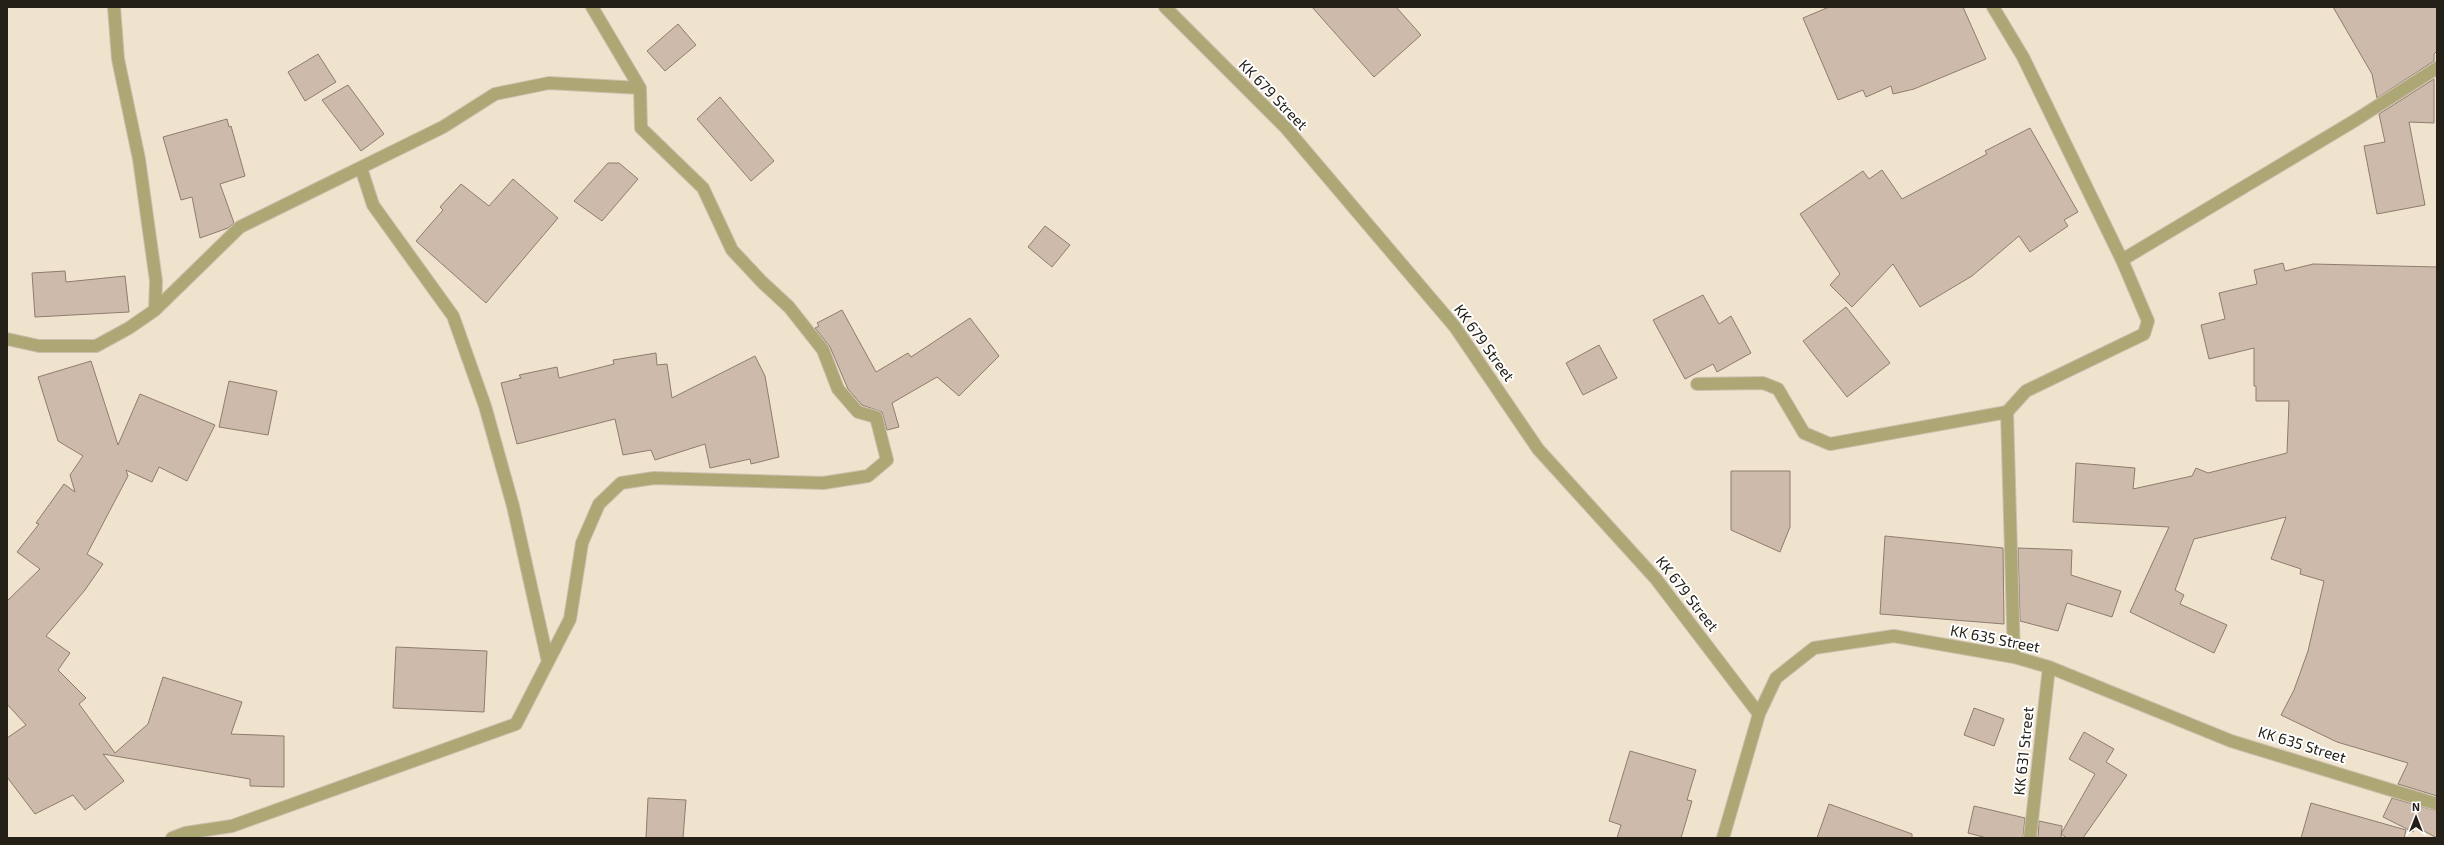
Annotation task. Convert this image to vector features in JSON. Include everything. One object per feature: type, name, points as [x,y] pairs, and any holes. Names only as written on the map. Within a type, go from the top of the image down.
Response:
[{"type":"street","points":[[114,7],[118,58],[139,159],[156,281],[156,310]]},
{"type":"street","points":[[172,838],[185,834],[232,826],[516,724],[570,619],[582,543],[599,504],[621,483],[654,478],[823,483],[868,476],[887,460],[876,417],[858,412],[838,389],[823,350],[789,307],[762,282],[732,250],[703,188],[642,128],[640,88],[592,7]]},
{"type":"street","name":"KK 679 Street","points":[[1165,7],[1286,128],[1455,327],[1538,449],[1656,579],[1759,714]]},
{"type":"street","points":[[1697,384],[1763,383],[1778,389],[1804,433],[1830,444],[2007,412],[2026,391],[2144,334],[2148,321],[2122,260],[2023,57],[1993,7]]},
{"type":"street","points":[[2122,260],[2354,121],[2437,68]]},
{"type":"street","points":[[7,339],[40,346],[96,346],[129,328],[156,310],[240,227],[443,127],[495,94],[549,83],[640,88]]},
{"type":"street","points":[[361,168],[373,205],[453,316],[485,406],[513,506],[548,662]]},
{"type":"street","points":[[2007,412],[2014,657]]},
{"type":"street","name":"KK 635 Street","points":[[1723,838],[1759,714],[1776,678],[1814,648],[1894,636],[2014,657],[2049,667],[2231,741],[2437,804]]},
{"type":"street","name":"KK 631 Street","points":[[2030,838],[2049,667]]},
{"type":"building","points":[[1312,7],[1396,7],[1421,35],[1374,77]]},
{"type":"building","points":[[1829,7],[1963,7],[1986,59],[1914,89],[1893,94],[1891,86],[1866,97],[1863,90],[1838,100],[1803,18]]},
{"type":"building","points":[[2333,7],[2437,7],[2437,51],[2434,54],[2434,61],[2377,98],[2372,74]]},
{"type":"building","points":[[678,24],[696,45],[665,71],[647,51]]},
{"type":"building","points":[[318,54],[336,82],[305,101],[288,72]]},
{"type":"building","points":[[2434,79],[2434,123],[2409,122],[2425,205],[2377,214],[2364,146],[2385,142],[2379,114]]},
{"type":"building","points":[[348,85],[384,134],[361,151],[322,100]]},
{"type":"building","points":[[720,97],[774,161],[751,181],[697,119]]},
{"type":"building","points":[[227,119],[229,127],[231,126],[245,176],[220,184],[234,223],[228,228],[200,238],[192,197],[181,200],[163,137]]},
{"type":"building","points":[[2030,128],[2078,212],[2064,220],[2068,226],[2030,252],[2019,236],[1972,276],[1920,307],[1893,264],[1852,307],[1830,285],[1840,274],[1800,214],[1863,171],[1869,179],[1882,170],[1902,199],[1987,154],[1985,151]]},
{"type":"building","points":[[608,163],[619,163],[638,179],[602,221],[574,201]]},
{"type":"building","points":[[513,179],[558,218],[486,303],[416,241],[443,210],[440,207],[461,184],[489,206]]},
{"type":"building","points":[[1045,226],[1070,245],[1052,267],[1028,247]]},
{"type":"building","points":[[2283,263],[2285,271],[2313,264],[2437,267],[2437,796],[2398,784],[2408,763],[2337,742],[2281,715],[2294,690],[2308,651],[2324,581],[2300,574],[2301,569],[2271,559],[2286,517],[2194,539],[2175,590],[2184,595],[2180,604],[2227,625],[2214,653],[2130,612],[2169,527],[2073,522],[2076,463],[2135,468],[2133,489],[2192,476],[2196,468],[2208,473],[2287,453],[2289,401],[2256,401],[2256,386],[2254,386],[2254,348],[2209,359],[2201,325],[2225,319],[2219,293],[2257,284],[2254,270]]},
{"type":"building","points":[[65,271],[66,282],[125,276],[129,312],[35,317],[32,273]]},
{"type":"building","points":[[1703,295],[1719,324],[1731,316],[1751,353],[1717,372],[1713,364],[1685,379],[1653,320]]},
{"type":"building","points":[[1846,307],[1890,363],[1847,397],[1803,341]]},
{"type":"building","points":[[842,310],[876,372],[908,353],[911,357],[970,318],[999,356],[959,396],[937,377],[892,403],[899,427],[887,430],[882,412],[862,405],[848,389],[830,347],[815,328],[819,326],[817,323]]},
{"type":"building","points":[[1599,345],[1617,378],[1583,395],[1566,363]]},
{"type":"building","points":[[656,353],[657,365],[667,364],[672,398],[755,356],[765,376],[779,457],[751,464],[750,459],[710,468],[705,444],[655,460],[651,450],[623,455],[615,419],[517,444],[501,383],[521,378],[519,375],[557,367],[559,378],[614,364],[613,360]]},
{"type":"building","points":[[91,361],[118,445],[140,394],[215,425],[187,481],[159,467],[152,482],[126,470],[128,476],[87,554],[103,564],[85,590],[46,636],[70,653],[58,670],[86,698],[79,704],[115,753],[148,724],[163,677],[242,702],[231,734],[284,736],[284,787],[250,786],[250,779],[103,754],[124,781],[85,810],[73,795],[35,814],[7,777],[7,738],[26,725],[7,704],[7,601],[40,569],[17,552],[39,524],[36,523],[64,484],[75,492],[70,475],[83,456],[58,441],[38,377]]},
{"type":"building","points":[[229,381],[277,391],[268,435],[219,427]]},
{"type":"building","points":[[1731,471],[1790,471],[1790,527],[1780,552],[1731,530]]},
{"type":"building","points":[[1885,536],[2003,548],[2004,624],[1880,614]]},
{"type":"building","points":[[2018,548],[2072,550],[2071,575],[2121,591],[2112,617],[2067,603],[2058,631],[2020,621]]},
{"type":"building","points":[[396,647],[487,651],[484,712],[393,708]]},
{"type":"building","points":[[1974,708],[2004,719],[1994,746],[1964,735]]},
{"type":"building","points":[[2084,732],[2114,749],[2106,762],[2127,775],[2083,838],[2067,838],[2061,834],[2095,774],[2069,759]]},
{"type":"building","points":[[1630,751],[1696,770],[1687,800],[1692,801],[1681,838],[1617,838],[1621,825],[1609,821]]},
{"type":"building","points":[[648,798],[686,800],[683,838],[646,838]]},
{"type":"building","points":[[2392,798],[2437,811],[2437,838],[2415,826],[2413,832],[2383,817]]},
{"type":"building","points":[[2311,803],[2406,830],[2404,838],[2301,838]]},
{"type":"building","points":[[1829,804],[1912,834],[1912,838],[1817,838]]},
{"type":"building","points":[[1974,806],[2025,818],[2023,838],[1987,838],[1968,833]]},
{"type":"building","points":[[2039,821],[2062,826],[2061,838],[2038,838]]}]
